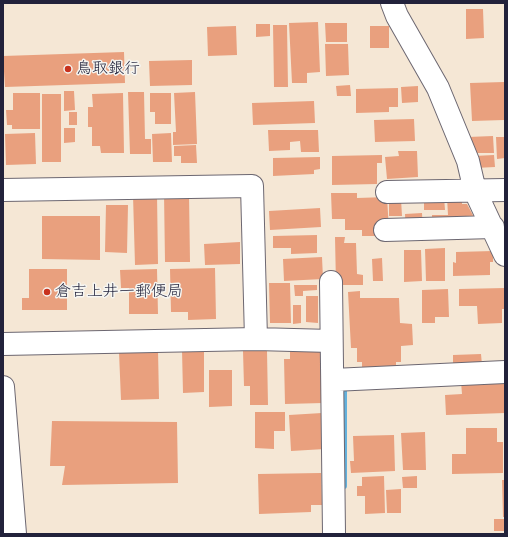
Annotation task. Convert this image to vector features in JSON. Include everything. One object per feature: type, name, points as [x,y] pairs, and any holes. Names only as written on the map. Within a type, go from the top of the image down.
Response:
[{"type":"street","points":[[392,3],[397,16],[438,88],[468,161],[475,191],[505,255]]},
{"type":"street","points":[[3,190],[252,186],[256,339]]},
{"type":"street","points":[[387,192],[505,190]]},
{"type":"street","points":[[385,230],[493,227]]},
{"type":"street","points":[[331,282],[334,534]]},
{"type":"street","points":[[3,344],[256,339],[331,341]]},
{"type":"street","points":[[333,380],[505,372]]},
{"type":"street","points":[[3,387],[15,534]]},
{"type":"building","points":[[466,9],[483,9],[484,38],[466,39]]},
{"type":"building","points":[[318,22],[320,72],[307,73],[307,83],[292,83],[289,23]]},
{"type":"building","points":[[325,23],[347,23],[347,42],[326,42]]},
{"type":"building","points":[[256,24],[270,24],[270,36],[256,37]]},
{"type":"building","points":[[273,25],[287,25],[288,87],[274,87]]},
{"type":"building","points":[[236,26],[237,55],[208,56],[207,27]]},
{"type":"building","points":[[370,26],[389,26],[389,48],[370,48]]},
{"type":"building","points":[[325,44],[348,44],[349,75],[326,76]]},
{"type":"building","points":[[124,52],[125,83],[5,87],[3,56]]},
{"type":"building","points":[[192,60],[192,85],[150,86],[149,61]]},
{"type":"building","points":[[504,82],[504,120],[472,121],[470,83]]},
{"type":"building","points":[[350,85],[351,96],[337,96],[336,86]]},
{"type":"building","points":[[418,86],[418,102],[402,103],[401,87]]},
{"type":"building","points":[[398,88],[398,107],[389,107],[389,112],[356,113],[356,89]]},
{"type":"building","points":[[64,91],[74,91],[75,110],[64,111]]},
{"type":"building","points":[[128,92],[144,92],[145,139],[151,139],[151,154],[130,154]]},
{"type":"building","points":[[195,92],[197,144],[173,145],[173,132],[176,132],[174,93]]},
{"type":"building","points":[[13,93],[40,93],[40,129],[12,129],[12,125],[7,125],[6,110],[13,110]]},
{"type":"building","points":[[123,93],[124,153],[101,153],[100,146],[92,146],[92,127],[88,127],[88,107],[93,107],[92,94]]},
{"type":"building","points":[[150,93],[171,93],[171,124],[155,124],[155,112],[150,112]]},
{"type":"building","points":[[42,94],[61,94],[61,162],[42,162]]},
{"type":"building","points":[[314,101],[315,123],[253,125],[252,103]]},
{"type":"building","points":[[69,112],[77,112],[77,125],[69,125]]},
{"type":"building","points":[[414,119],[415,141],[375,142],[374,120]]},
{"type":"building","points":[[64,128],[75,128],[75,142],[64,143]]},
{"type":"building","points":[[268,130],[318,130],[319,152],[301,152],[300,141],[290,142],[290,150],[269,151]]},
{"type":"building","points":[[35,133],[36,164],[6,165],[5,134]]},
{"type":"building","points":[[171,133],[172,162],[153,162],[152,134]]},
{"type":"building","points":[[493,136],[494,153],[469,153],[468,137]]},
{"type":"building","points":[[496,137],[505,137],[505,158],[497,159]]},
{"type":"building","points":[[196,145],[197,163],[181,163],[181,156],[174,156],[174,146]]},
{"type":"building","points":[[398,151],[417,151],[418,177],[387,179],[385,157],[399,156]]},
{"type":"building","points":[[382,155],[382,163],[377,163],[377,184],[332,185],[332,156]]},
{"type":"building","points":[[494,155],[495,167],[475,168],[474,156]]},
{"type":"building","points":[[320,157],[320,169],[314,170],[314,174],[273,176],[273,158]]},
{"type":"building","points":[[164,193],[189,193],[190,262],[165,262]]},
{"type":"building","points":[[331,193],[357,193],[357,198],[387,197],[389,230],[378,236],[362,236],[362,230],[345,230],[345,219],[332,219]]},
{"type":"building","points":[[157,194],[158,264],[135,265],[133,195]]},
{"type":"building","points":[[444,197],[445,210],[424,210],[424,198]]},
{"type":"building","points":[[447,197],[462,197],[462,204],[467,204],[478,225],[432,225],[432,215],[448,215]]},
{"type":"building","points":[[389,199],[401,199],[402,216],[389,216]]},
{"type":"building","points":[[106,205],[128,205],[127,253],[105,252]]},
{"type":"building","points":[[320,208],[321,227],[270,230],[269,211]]},
{"type":"building","points":[[422,213],[423,232],[406,233],[405,214]]},
{"type":"building","points":[[42,216],[100,216],[100,260],[42,259]]},
{"type":"building","points":[[317,235],[317,253],[291,254],[291,248],[273,248],[273,236]]},
{"type":"building","points":[[335,237],[345,237],[344,243],[356,243],[357,274],[363,275],[363,285],[336,285]]},
{"type":"building","points":[[240,242],[240,264],[205,265],[204,244]]},
{"type":"building","points":[[445,248],[445,281],[426,281],[425,249]]},
{"type":"building","points":[[404,250],[421,250],[422,281],[404,282]]},
{"type":"building","points":[[493,251],[493,262],[490,262],[490,275],[453,276],[453,262],[456,263],[456,252]]},
{"type":"building","points":[[322,257],[323,279],[284,281],[283,259]]},
{"type":"building","points":[[382,258],[383,281],[373,281],[372,259]]},
{"type":"building","points":[[215,268],[216,319],[188,320],[188,312],[171,312],[170,269]]},
{"type":"building","points":[[29,269],[67,269],[67,310],[22,310],[22,298],[29,298]]},
{"type":"building","points":[[157,269],[158,314],[129,314],[129,288],[121,288],[120,270]]},
{"type":"building","points":[[269,283],[290,283],[291,323],[270,323]]},
{"type":"building","points":[[294,285],[317,285],[317,290],[303,291],[303,296],[295,296]]},
{"type":"building","points":[[505,288],[505,309],[502,309],[502,323],[478,324],[477,306],[459,306],[459,289]]},
{"type":"building","points":[[448,289],[449,317],[435,317],[435,323],[422,323],[422,290]]},
{"type":"building","points":[[360,291],[360,298],[399,298],[400,323],[412,324],[413,345],[401,346],[401,362],[396,362],[396,367],[362,370],[362,362],[357,362],[357,348],[351,348],[348,292]]},
{"type":"building","points":[[306,296],[318,296],[318,323],[306,322]]},
{"type":"building","points":[[293,305],[301,305],[301,323],[293,324]]},
{"type":"building","points":[[322,348],[323,403],[285,404],[284,359],[290,359],[290,349]]},
{"type":"building","points":[[204,349],[204,392],[183,393],[182,350]]},
{"type":"building","points":[[158,350],[159,399],[121,400],[119,352]]},
{"type":"building","points":[[243,351],[267,351],[268,405],[250,405],[250,386],[244,386]]},
{"type":"building","points":[[481,354],[482,365],[453,366],[453,355]]},
{"type":"building","points":[[209,370],[232,370],[232,406],[209,407]]},
{"type":"building","points":[[461,382],[504,383],[505,413],[446,415],[445,395],[462,394]]},
{"type":"building","points":[[255,412],[285,412],[285,431],[274,431],[274,449],[255,448]]},
{"type":"building","points":[[322,413],[325,449],[291,451],[289,415]]},
{"type":"building","points":[[52,421],[177,422],[178,483],[62,485],[65,466],[50,466]]},
{"type":"building","points":[[466,428],[497,428],[497,442],[503,442],[503,473],[452,474],[452,454],[466,454]]},
{"type":"building","points":[[425,432],[426,470],[403,470],[401,433]]},
{"type":"building","points":[[394,435],[395,471],[351,473],[350,461],[354,461],[353,436]]},
{"type":"building","points":[[321,473],[322,505],[311,505],[311,512],[259,514],[258,474]]},
{"type":"building","points":[[384,476],[385,513],[365,514],[365,496],[357,496],[357,486],[362,486],[362,477]]},
{"type":"building","points":[[417,476],[417,488],[403,488],[402,477]]},
{"type":"building","points":[[502,480],[505,480],[505,517],[503,517]]},
{"type":"building","points":[[401,489],[401,513],[387,513],[386,490]]},
{"type":"building","points":[[494,519],[505,519],[505,531],[494,531]]},
{"type":"waterway","points":[[344,383],[344,486]]},
{"type":"place","name":"鳥取銀行","points":[[68,69]]},
{"type":"place","name":"倉吉上井一郵便局","points":[[47,292]]}]
